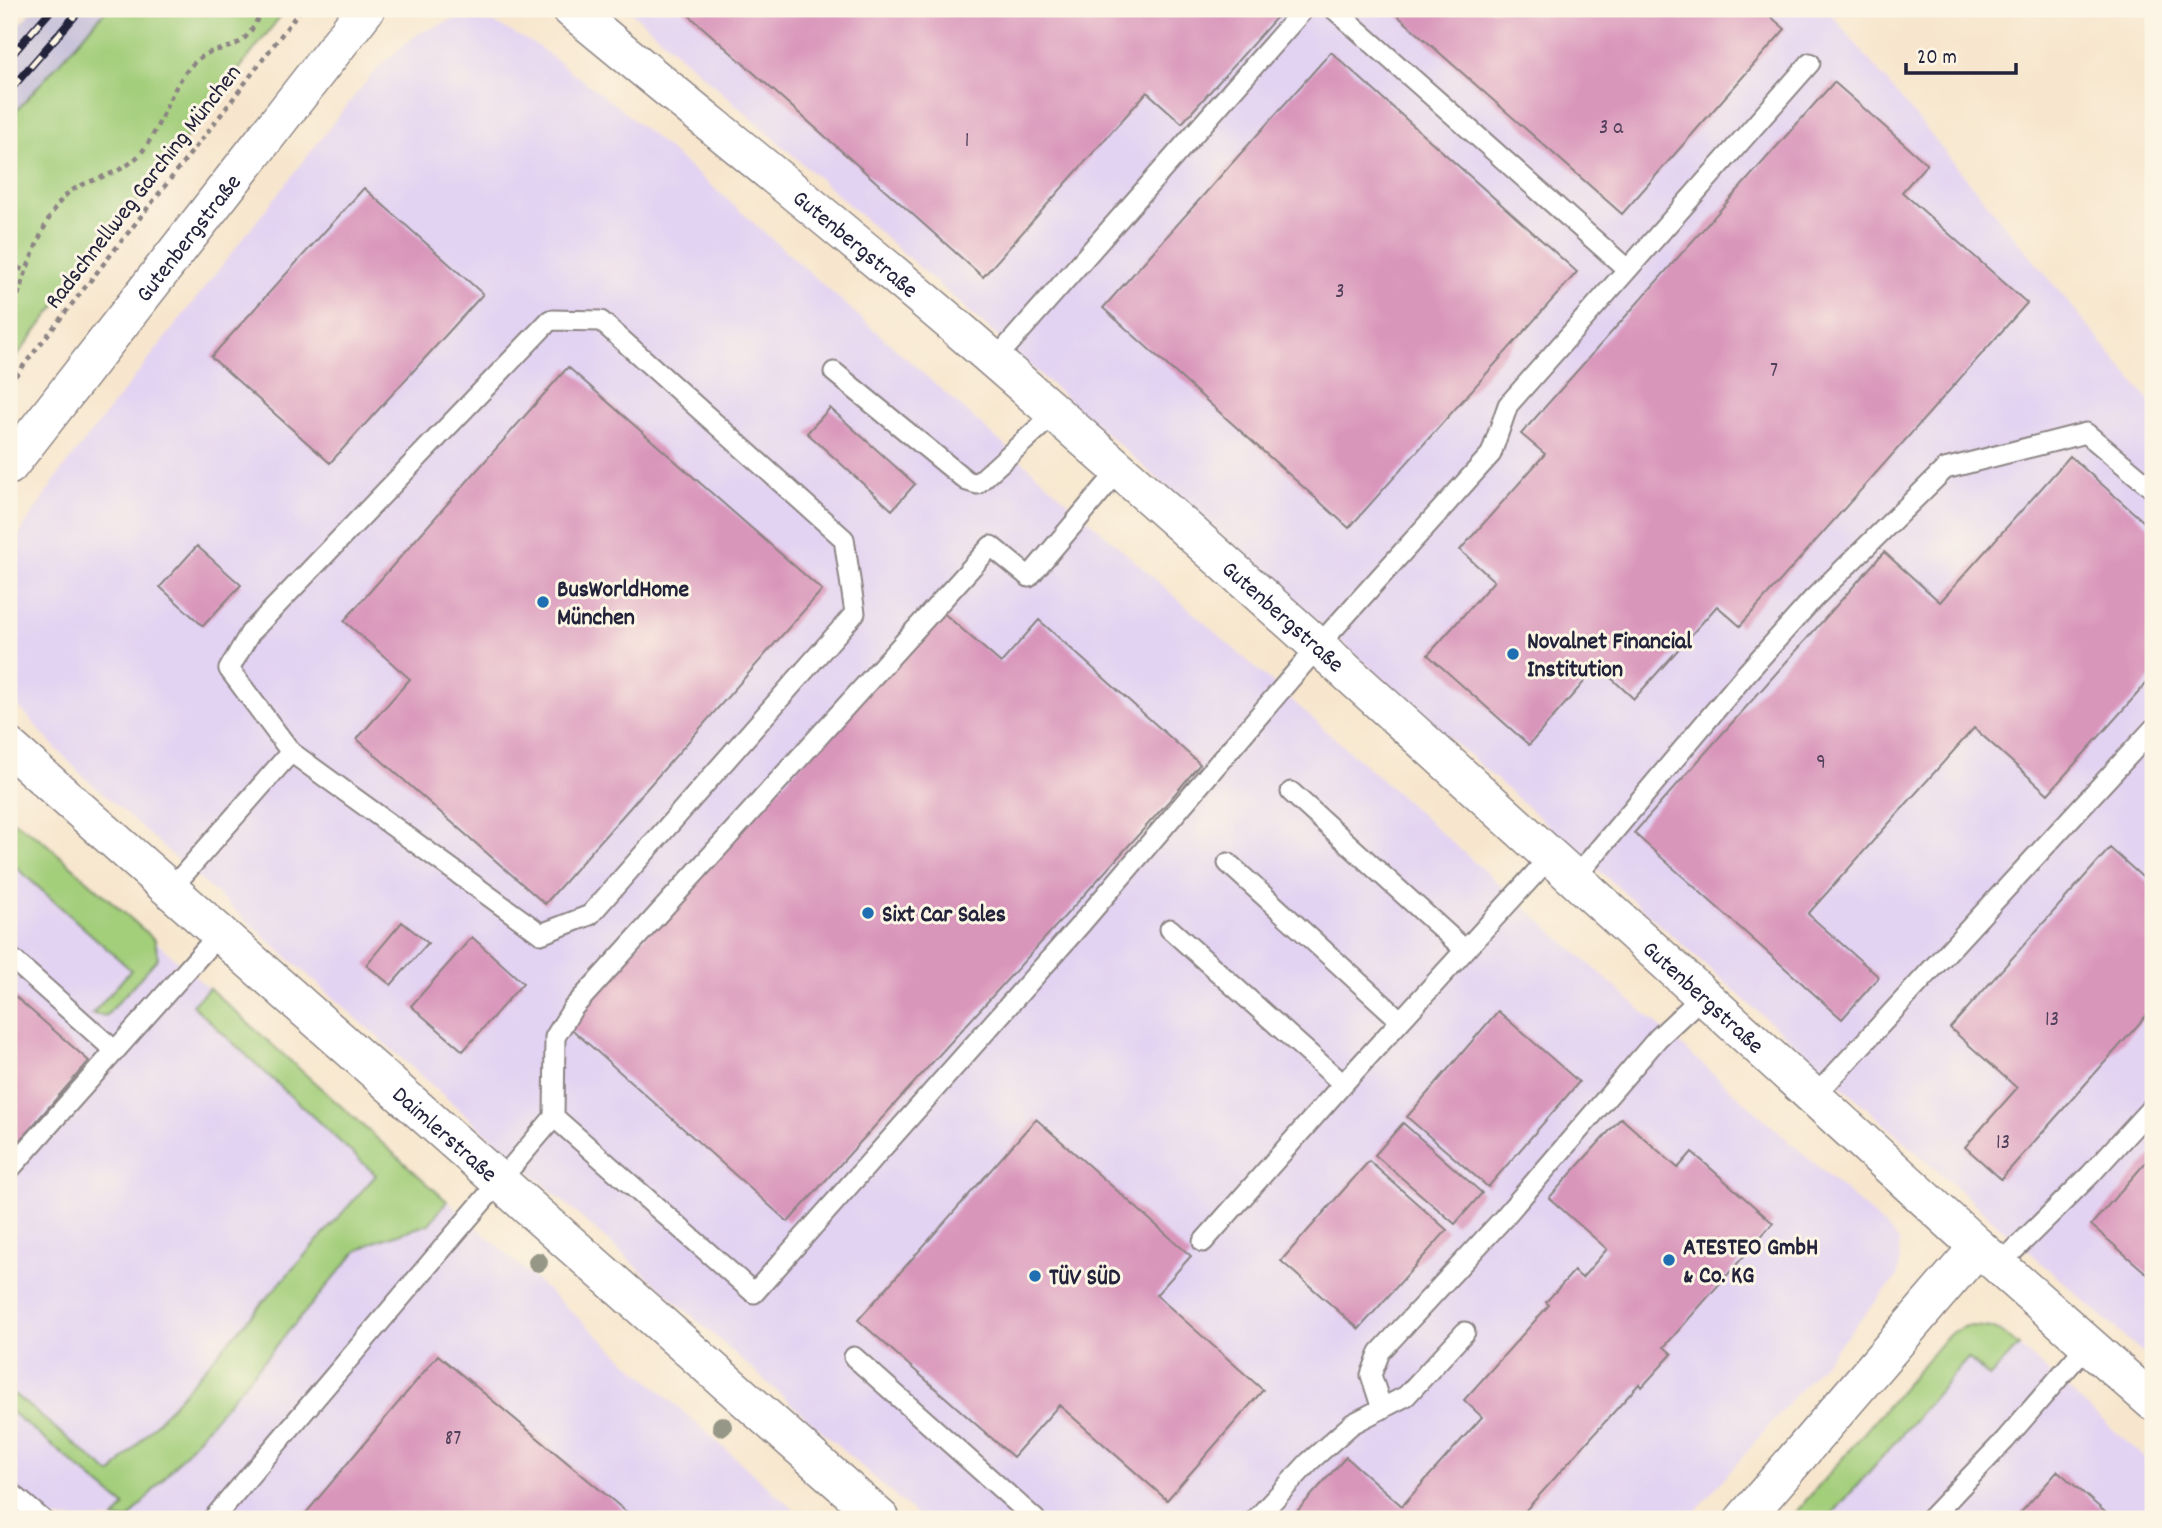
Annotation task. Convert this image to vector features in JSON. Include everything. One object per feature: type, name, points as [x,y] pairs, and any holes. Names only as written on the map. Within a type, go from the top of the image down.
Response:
[{"type":"street","name":"Gutenbergstraße","points":[[9,466],[366,9]]},
{"type":"street","name":"Gutenbergstraße","points":[[571,9],[994,361],[1119,470],[1318,646],[2153,1402]]},
{"type":"street","name":"Daimlerstraße","points":[[9,747],[881,1519]]},
{"type":"street","points":[[1744,1519],[1989,1256]]},
{"type":"lane","points":[[994,361],[1304,9]]},
{"type":"lane","points":[[1334,9],[1627,270]]},
{"type":"lane","points":[[554,1117],[754,1293],[1080,925],[1318,646],[1491,454],[1508,405],[1810,63]]},
{"type":"lane","points":[[550,320],[601,321],[844,539],[855,613],[590,915],[541,934],[291,752],[229,669],[250,633],[550,320]]},
{"type":"lane","points":[[834,372],[967,481],[977,484],[1054,414]]},
{"type":"lane","points":[[1203,1242],[1465,950],[1562,868],[1745,675],[1812,600],[1945,469],[2086,433],[2153,489]]},
{"type":"lane","points":[[213,1519],[554,1117],[555,1037],[573,1008],[991,546],[1029,577],[1119,470]]},
{"type":"lane","points":[[1814,1097],[2153,729]]},
{"type":"lane","points":[[170,890],[291,752]]},
{"type":"lane","points":[[1292,792],[1465,950]]},
{"type":"lane","points":[[1228,863],[1400,1020]]},
{"type":"lane","points":[[1170,929],[1343,1084]]},
{"type":"lane","points":[[9,1170],[219,934]]},
{"type":"lane","points":[[9,956],[115,1051]]},
{"type":"lane","points":[[1382,1409],[1371,1375],[1380,1352],[1501,1222],[1658,1038],[1703,996]]},
{"type":"lane","points":[[1989,1256],[2090,1175],[2153,1106]]},
{"type":"lane","points":[[1256,1519],[1309,1462],[1352,1424],[1406,1396],[1465,1332]]},
{"type":"lane","points":[[1930,1519],[2006,1440],[2088,1344]]},
{"type":"lane","points":[[854,1357],[1035,1519]]},
{"type":"lane","points":[[9,1491],[42,1519]]},
{"type":"path","points":[[9,324],[17,295],[52,213],[71,191],[116,173],[138,156],[153,138],[175,92],[193,64],[210,51],[238,44],[255,25],[261,9]]},
{"type":"path","name":"Radschnellweg Garching München","points":[[9,383],[204,137],[301,9]]},
{"type":"path","points":[[9,263],[27,272]]},
{"type":"shaded area","points":[[34,9],[107,9],[9,119],[9,36]]},
{"type":"shaded area","points":[[628,9],[1827,9],[2153,405],[2153,1362]]},
{"type":"shaded area","points":[[455,19],[494,23],[536,45],[617,106],[721,194],[1899,1241],[1898,1276],[1689,1519],[921,1519],[80,773],[9,695],[9,550],[59,474],[382,63],[419,33]]},
{"type":"shaded area","points":[[9,818],[42,840],[804,1519],[9,1519]]},
{"type":"shaded area","points":[[1965,1326],[1988,1326],[2003,1332],[2153,1465],[2153,1519],[1790,1519],[1949,1334]]},
{"type":"green space","points":[[107,9],[286,9],[9,366],[9,119]]},
{"type":"green space","points":[[9,818],[42,840],[155,940],[158,958],[106,1016],[92,1014],[131,970],[9,861]]},
{"type":"green space","points":[[209,988],[447,1201],[429,1224],[374,1242],[356,1252],[129,1519],[114,1519],[125,1506],[9,1410],[9,1390],[111,1474],[376,1175],[192,1005]]},
{"type":"green space","points":[[1965,1326],[1995,1330],[2019,1346],[1989,1377],[1968,1358],[1828,1519],[1790,1519],[1949,1334]]},
{"type":"building","points":[[682,9],[1284,9],[1182,123],[1147,92],[983,277]]},
{"type":"building","points":[[1390,9],[1762,9],[1785,29],[1622,214]]},
{"type":"building","points":[[1331,52],[1577,272],[1349,528],[1103,308]]},
{"type":"building","points":[[1834,82],[1927,164],[1902,192],[2027,303],[1740,626],[1717,606],[1634,699],[1598,666],[1529,745],[1428,655],[1494,581],[1460,550],[1545,454],[1521,434]]},
{"type":"building","points":[[364,188],[483,294],[330,463],[211,357]]},
{"type":"building","points":[[568,367],[822,590],[545,904],[357,739],[410,679],[344,621]]},
{"type":"building","points":[[830,408],[915,484],[892,510],[807,433]]},
{"type":"building","points":[[2070,456],[2153,530],[2153,676],[2048,794],[1974,728],[1808,914],[1879,977],[1842,1019],[1634,833],[1884,552],[1940,602]]},
{"type":"building","points":[[197,546],[241,585],[203,626],[160,587]]},
{"type":"building","name":"Sixt Car Sales","points":[[940,610],[1001,663],[1039,620],[1200,764],[788,1222],[566,1024]]},
{"type":"building","points":[[2110,848],[2149,883],[2153,879],[2153,1008],[2001,1179],[1965,1147],[2017,1088],[1950,1028]]},
{"type":"building","points":[[402,922],[428,943],[391,985],[366,965]]},
{"type":"building","points":[[472,937],[523,983],[463,1051],[411,1006]]},
{"type":"building","points":[[9,991],[89,1061],[9,1153]]},
{"type":"building","points":[[1498,1011],[1579,1082],[1488,1187],[1407,1117]]},
{"type":"building","points":[[1621,1118],[1678,1168],[1692,1152],[1773,1223],[1664,1347],[1672,1354],[1642,1387],[1639,1384],[1518,1519],[1290,1519],[1346,1457],[1402,1506],[1482,1417],[1464,1400],[1549,1305],[1546,1302],[1574,1271],[1582,1278],[1607,1249],[1549,1198]]},
{"type":"building","name":"TÜV SÜD","points":[[1036,1119],[1191,1256],[1156,1295],[1263,1390],[1167,1500],[1059,1405],[1013,1457],[858,1320]]},
{"type":"building","points":[[1403,1123],[1482,1193],[1455,1224],[1375,1155]]},
{"type":"building","points":[[2153,1154],[2153,1279],[2091,1225]]},
{"type":"building","points":[[1369,1161],[1447,1230],[1359,1329],[1281,1261]]},
{"type":"building","points":[[438,1355],[635,1519],[301,1519]]},
{"type":"building","points":[[2058,1471],[2113,1519],[2015,1519]]},
{"type":"railway","points":[[9,58],[52,9]]},
{"type":"railway","points":[[9,91],[81,9]]},
{"type":"place","name":"BusWorldHome München","points":[[543,602]]},
{"type":"place","name":"Novalnet Financial Institution","points":[[1513,654]]},
{"type":"place","name":"Sixt Car Sales","points":[[868,913]]},
{"type":"place","name":"ATESTEO GmbH & Co. KG","points":[[1669,1260]]},
{"type":"place","name":"TÜV SÜD","points":[[1035,1276]]}]
